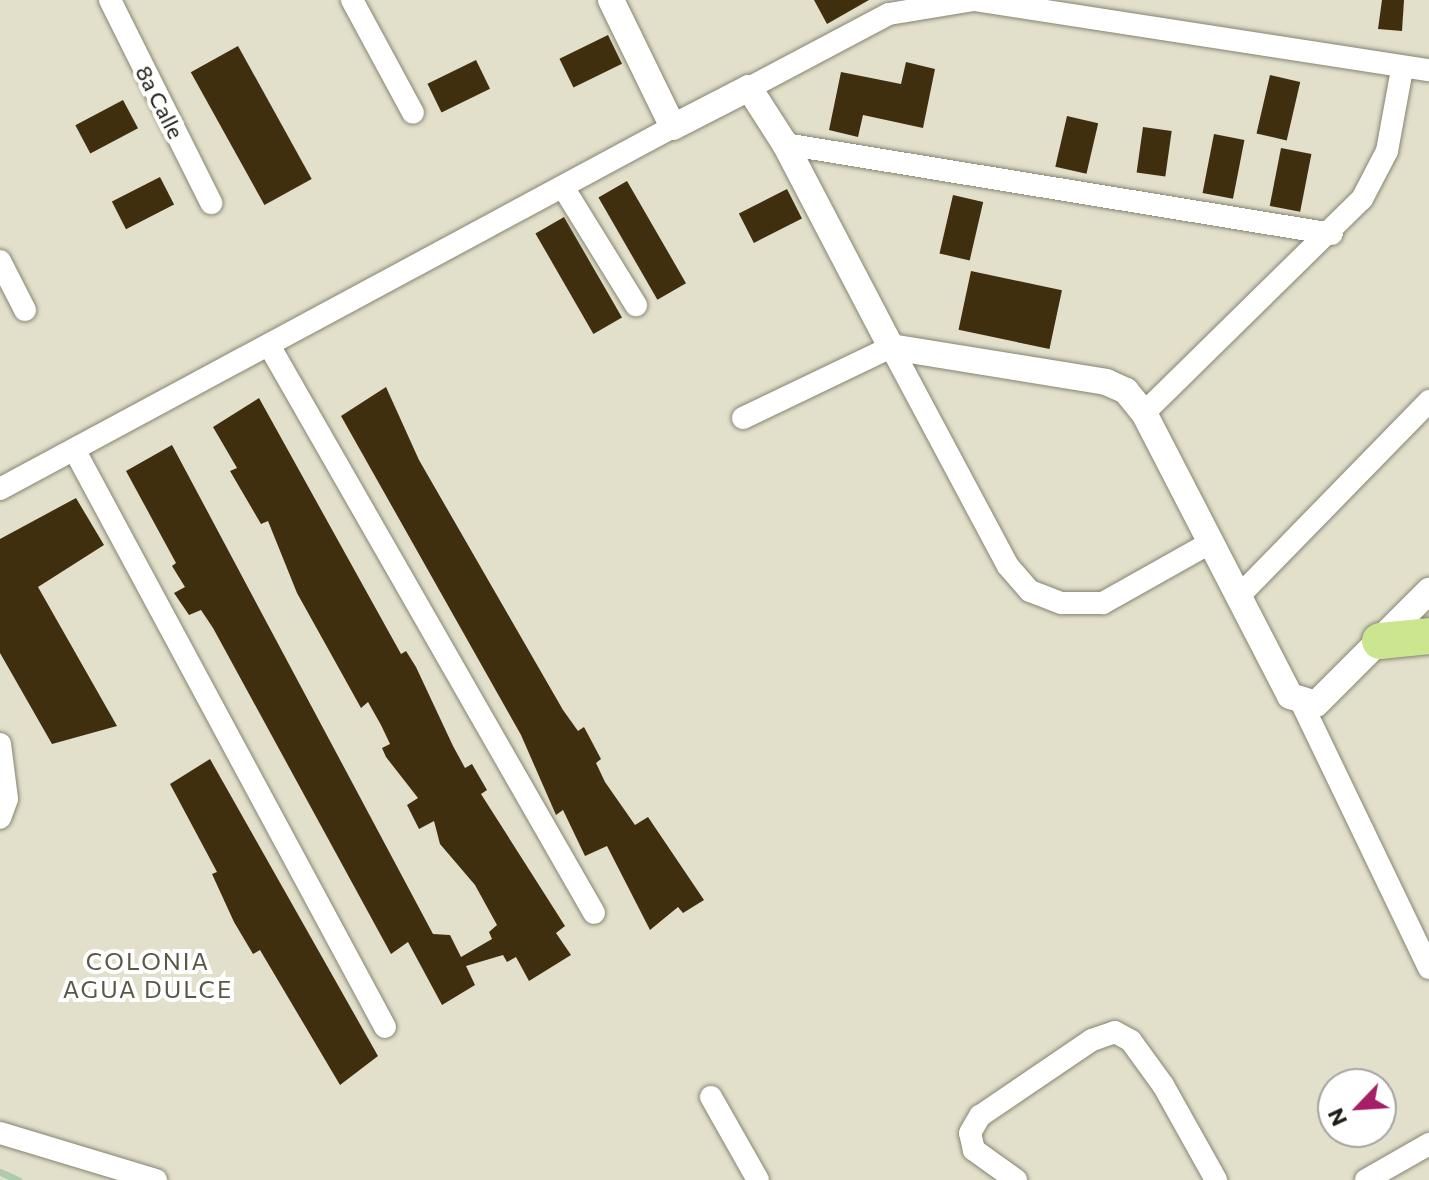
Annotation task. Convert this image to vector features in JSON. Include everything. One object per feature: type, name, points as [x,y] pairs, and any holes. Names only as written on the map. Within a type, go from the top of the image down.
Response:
[{"type":"highway","points":[[1380,641],[1429,636]]},
{"type":"street","name":"8a Calle","points":[[110,0],[211,203]]},
{"type":"street","points":[[352,0],[413,113]]},
{"type":"street","points":[[611,0],[673,127]]},
{"type":"street","points":[[0,489],[889,14],[974,0],[1402,69],[1429,70]]},
{"type":"street","points":[[1144,413],[1332,234],[1362,199],[1387,151],[1402,69]]},
{"type":"street","points":[[749,88],[785,144],[1008,566],[1030,591],[1062,603],[1103,603],[1210,543]]},
{"type":"street","points":[[785,144],[1332,234]]},
{"type":"street","points":[[563,187],[636,305]]},
{"type":"street","points":[[0,261],[25,310]]},
{"type":"street","points":[[270,347],[594,913]]},
{"type":"street","points":[[743,418],[891,347],[1106,382],[1126,391],[1144,413],[1281,682],[1302,704],[1429,968]]},
{"type":"street","points":[[1238,597],[1429,401]]},
{"type":"street","points":[[75,451],[385,1027]]},
{"type":"street","points":[[1302,704],[1329,694],[1429,591]]},
{"type":"street","points":[[0,744],[7,799],[0,818]]},
{"type":"street","points":[[1016,1180],[974,1150],[970,1133],[980,1116],[1092,1040],[1115,1032],[1131,1041],[1163,1085],[1216,1180]]},
{"type":"street","points":[[711,1097],[758,1180]]},
{"type":"street","points":[[0,1133],[156,1180]]},
{"type":"street","points":[[1368,1179],[1429,1144]]},
{"type":"building","points":[[814,0],[869,0],[827,24]]},
{"type":"building","points":[[1382,0],[1404,0],[1402,31],[1378,29]]},
{"type":"building","points":[[608,35],[622,64],[573,87],[559,59]]},
{"type":"building","points":[[238,46],[312,179],[264,205],[191,72]]},
{"type":"building","points":[[476,60],[490,89],[441,112],[427,84]]},
{"type":"building","points":[[906,62],[935,69],[923,128],[863,115],[858,137],[829,130],[841,72],[901,84]]},
{"type":"building","points":[[1270,75],[1300,82],[1287,140],[1257,133]]},
{"type":"building","points":[[123,100],[138,128],[90,154],[75,125]]},
{"type":"building","points":[[1067,116],[1098,123],[1086,174],[1055,167]]},
{"type":"building","points":[[1143,127],[1172,131],[1165,177],[1137,173]]},
{"type":"building","points":[[1214,134],[1244,140],[1233,199],[1203,193]]},
{"type":"building","points":[[1281,148],[1311,154],[1300,212],[1270,206]]},
{"type":"building","points":[[160,177],[174,205],[126,229],[112,202]]},
{"type":"building","points":[[627,181],[686,283],[657,300],[598,198]]},
{"type":"building","points":[[787,189],[802,218],[754,243],[739,214]]},
{"type":"building","points":[[953,195],[983,202],[970,260],[940,253]]},
{"type":"building","points":[[564,217],[622,317],[593,334],[535,234]]},
{"type":"building","points":[[971,271],[1062,290],[1049,349],[959,330]]},
{"type":"building","points":[[386,387],[419,460],[563,710],[578,731],[584,727],[601,759],[596,763],[605,782],[635,825],[648,817],[704,900],[683,913],[678,907],[650,930],[607,846],[585,856],[563,810],[556,815],[521,735],[341,416]]},
{"type":"building","points":[[259,398],[401,654],[406,651],[416,667],[465,768],[472,764],[487,790],[481,794],[565,926],[556,933],[571,955],[529,981],[516,957],[507,962],[503,955],[466,966],[475,985],[442,1005],[408,942],[391,954],[213,628],[201,610],[189,615],[174,593],[185,587],[172,566],[176,563],[126,471],[172,445],[433,934],[450,935],[461,957],[492,939],[489,932],[497,925],[475,885],[440,844],[434,821],[419,829],[407,805],[418,798],[386,757],[382,748],[390,744],[381,725],[368,702],[361,708],[297,593],[268,521],[261,524],[230,471],[237,468],[213,427]]},
{"type":"building","points":[[76,498],[104,545],[38,587],[117,726],[52,744],[0,653],[0,539]]},
{"type":"building","points":[[210,759],[378,1056],[340,1085],[260,950],[253,954],[234,922],[212,874],[217,872],[170,784]]},
{"type":"waterway","points":[[0,1172],[18,1180]]},
{"type":"district","name":"COLONIA AGUA DULCE","points":[[148,975]]}]
